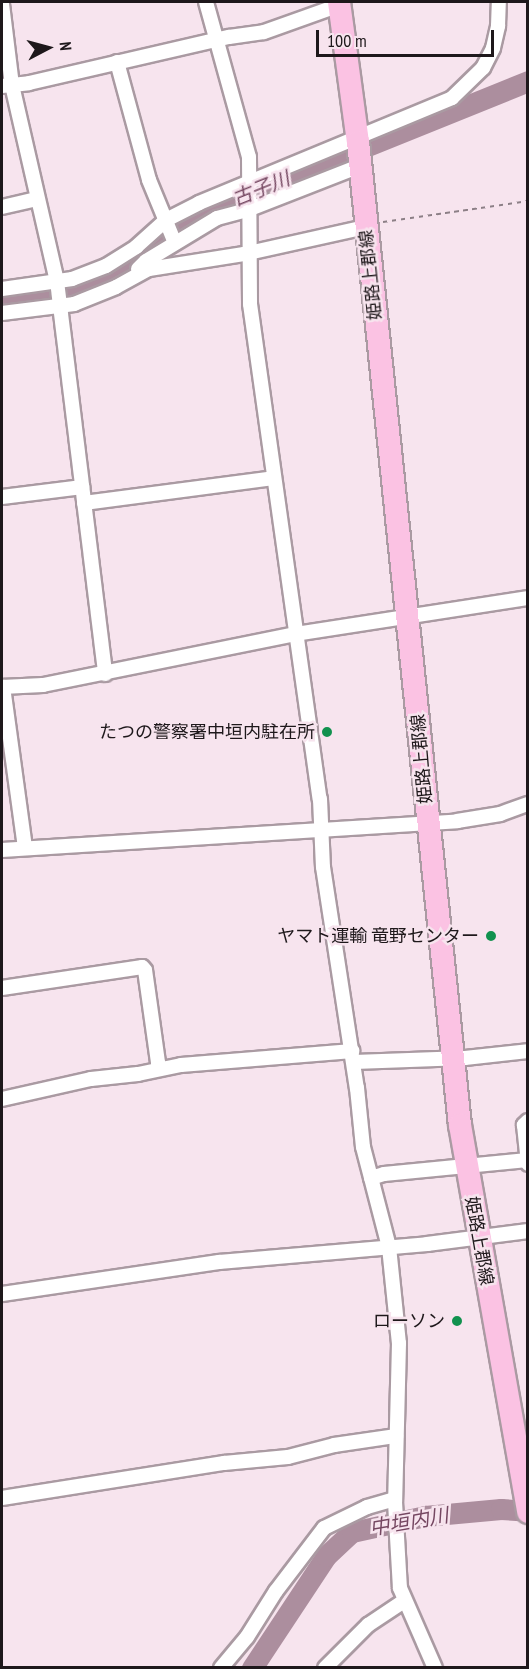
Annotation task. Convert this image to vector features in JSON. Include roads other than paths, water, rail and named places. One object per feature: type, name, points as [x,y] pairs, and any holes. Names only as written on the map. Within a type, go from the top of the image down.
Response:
[{"type":"main road","name":"姫路上郡線","points":[[340,3],[408,615],[453,1059],[478,1236],[528,1512]]},
{"type":"street","points":[[206,2],[249,157],[250,304],[323,828],[323,867],[353,1056],[363,1147],[389,1247],[399,1343],[395,1500],[400,1588],[435,1668]]},
{"type":"street","points":[[139,274],[138,268],[174,242],[217,218],[250,206],[358,151],[461,92],[483,68],[492,48],[498,26],[499,2]]},
{"type":"street","points":[[7,86],[264,32],[340,3]]},
{"type":"street","points":[[2,4],[7,86],[57,283],[105,674]]},
{"type":"street","points":[[117,62],[149,180],[174,242]]},
{"type":"street","points":[[2,289],[57,283],[106,266],[136,247],[166,222],[250,183],[358,151]]},
{"type":"street","points":[[2,207],[36,199]]},
{"type":"street","points":[[2,314],[91,297],[164,265],[251,251],[366,227]]},
{"type":"street","points":[[84,503],[273,478]]},
{"type":"street","points":[[2,497],[82,487]]},
{"type":"street","points":[[25,848],[2,687],[43,685],[295,634],[528,598]]},
{"type":"street","points":[[2,850],[428,823],[500,814],[528,804]]},
{"type":"street","points":[[2,988],[142,967],[145,970],[158,1063],[161,1068]]},
{"type":"street","points":[[2,1099],[91,1079],[138,1074],[161,1068],[353,1056],[453,1059],[526,1052]]},
{"type":"street","points":[[371,1178],[384,1174],[527,1162],[524,1125],[528,1121]]},
{"type":"street","points":[[2,1294],[219,1262],[389,1247],[528,1231]]},
{"type":"street","points":[[2,1498],[224,1463],[288,1457],[334,1445],[396,1436]]},
{"type":"street","points":[[221,1668],[247,1637],[276,1591],[324,1528],[367,1507],[395,1500]]},
{"type":"street","points":[[325,1668],[368,1625],[404,1601]]},
{"type":"waterway","name":"古子川","points":[[2,299],[65,292],[96,284],[180,225],[214,208],[528,81]]},
{"type":"waterway","name":"中垣内川","points":[[252,1668],[326,1556],[352,1532],[425,1516],[501,1509],[528,1511]]},
{"type":"place","name":"たつの警察署中垣内駐在所","points":[[327,732]]},
{"type":"place","name":"ヤマト運輸 竜野センター","points":[[491,936]]},
{"type":"place","name":"ローソン","points":[[457,1321]]}]
